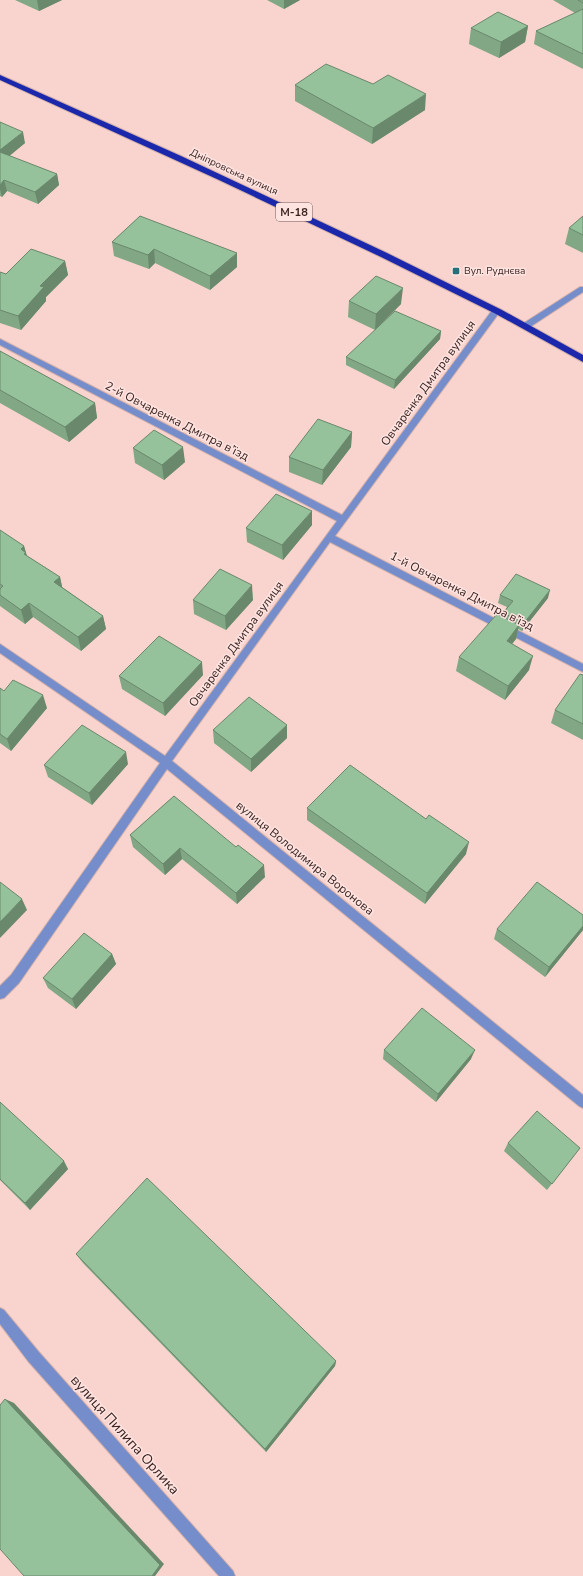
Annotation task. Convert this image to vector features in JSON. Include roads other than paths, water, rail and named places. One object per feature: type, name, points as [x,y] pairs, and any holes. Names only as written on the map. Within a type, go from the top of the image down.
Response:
[{"type":"highway","name":"Дніпровська вулиця","points":[[0,77],[214,173],[414,269],[496,311],[527,325],[583,359]]},
{"type":"street","points":[[527,325],[583,289]]},
{"type":"street","name":"Овчаренка Дмитра вулиця","points":[[0,994],[16,979],[166,762],[329,537],[496,311]]},
{"type":"street","name":"2-й Овчаренка Дмитра в’їзд","points":[[0,342],[343,520]]},
{"type":"street","name":"1-й Овчаренка Дмитра в’їзд","points":[[329,537],[583,668]]},
{"type":"street","name":"вулиця Володимира Воронова","points":[[0,648],[166,762],[583,1102]]},
{"type":"street","name":"вулиця Пилипа Орлика","points":[[0,1314],[32,1356],[228,1576]]},
{"type":"place","name":"Вул. Руднєва","points":[[456,271]]}]
